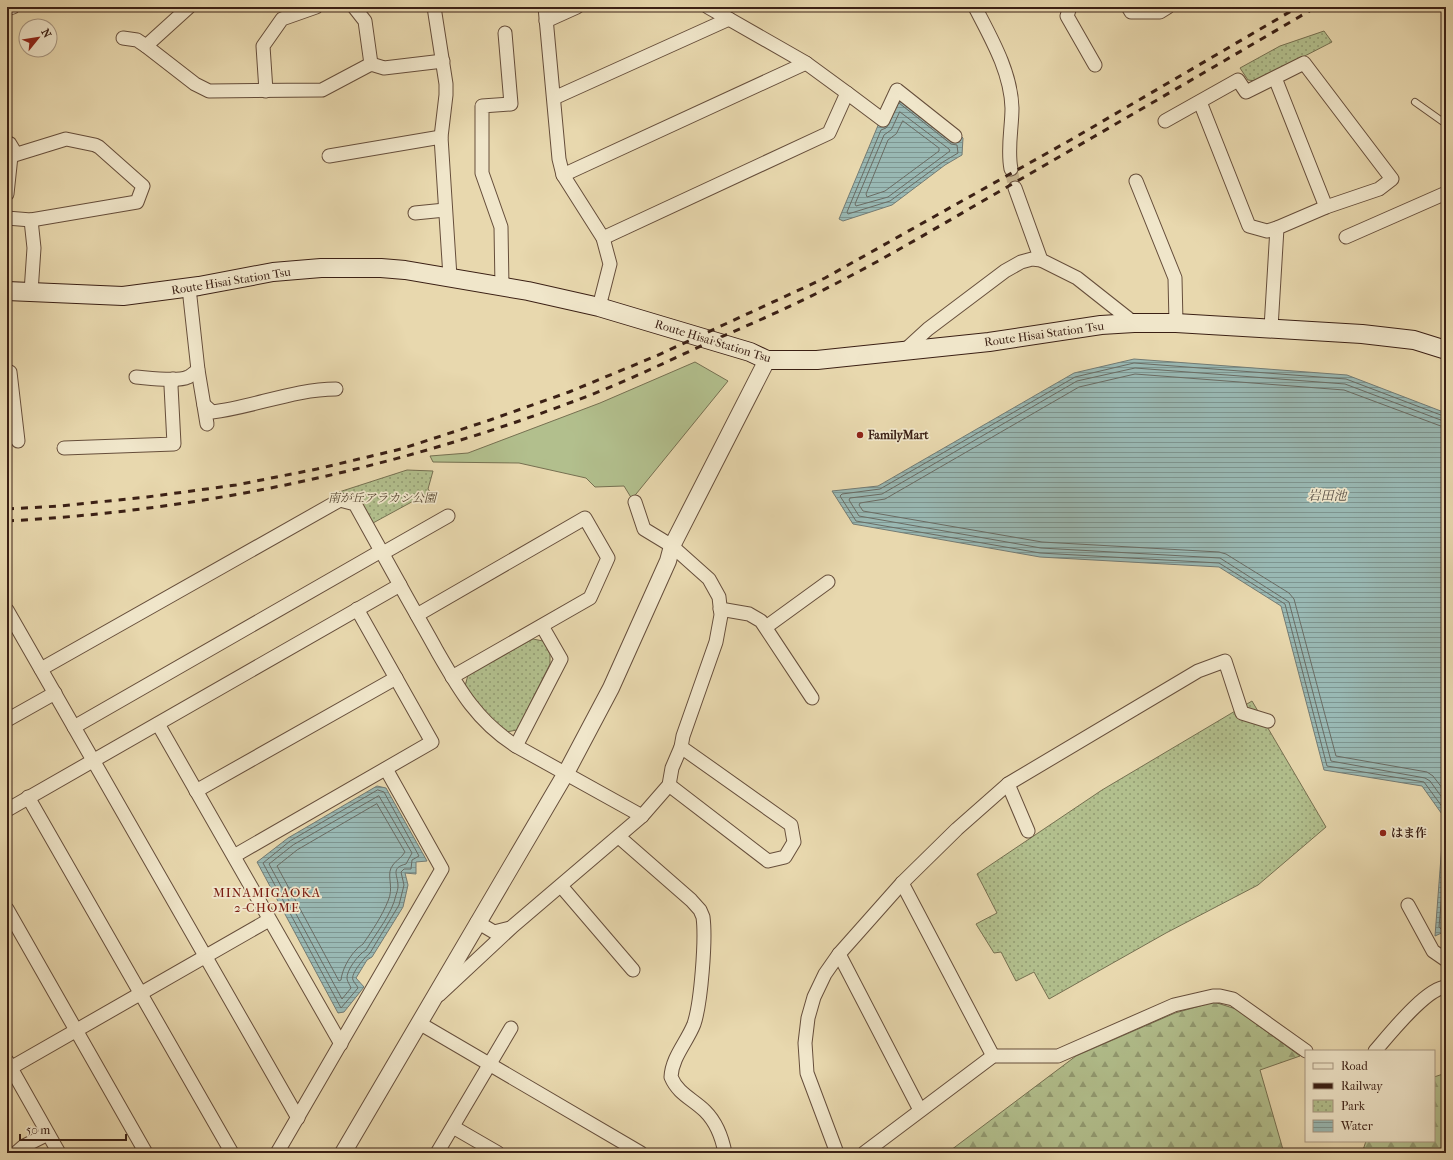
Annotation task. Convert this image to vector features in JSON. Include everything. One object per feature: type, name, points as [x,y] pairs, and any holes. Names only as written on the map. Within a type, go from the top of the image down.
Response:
[{"type":"main road","name":"Route Hisai Station Tsu","points":[[7,291],[123,296],[189,288],[273,272],[321,268],[381,268],[450,277],[502,287],[528,290],[599,307],[750,352],[767,360],[818,360],[988,342],[1101,325],[1134,323],[1176,323],[1362,334],[1414,340],[1446,350]]},
{"type":"street","points":[[7,9],[12,7]]},
{"type":"street","points":[[146,46],[189,7]]},
{"type":"street","points":[[266,91],[263,46],[282,19],[316,7]]},
{"type":"street","points":[[354,7],[364,21],[371,64]]},
{"type":"street","points":[[434,7],[443,62],[446,94],[441,136],[450,277]]},
{"type":"street","points":[[545,7],[559,160],[563,176],[603,238],[610,264],[599,307]]},
{"type":"street","points":[[546,21],[577,7]]},
{"type":"street","points":[[708,7],[806,63],[883,120],[897,90],[955,136]]},
{"type":"street","points":[[975,7],[992,39],[1010,90],[1012,108],[1009,145],[1011,169]]},
{"type":"street","points":[[1070,7],[1067,16],[1095,66]]},
{"type":"street","points":[[1128,7],[1130,12],[1160,12],[1168,7]]},
{"type":"street","points":[[554,98],[728,19]]},
{"type":"street","points":[[502,287],[501,227],[482,173],[482,106],[511,104],[505,33]]},
{"type":"street","points":[[123,38],[137,40],[195,84],[209,91],[322,90],[371,64],[384,68],[443,62]]},
{"type":"street","points":[[563,176],[806,63]]},
{"type":"street","points":[[1165,121],[1238,80],[1246,92],[1304,63],[1392,179],[1379,189],[1326,207],[1277,228],[1267,231],[1249,226],[1200,102]]},
{"type":"street","points":[[1274,78],[1326,207]]},
{"type":"street","points":[[603,238],[829,133],[847,93]]},
{"type":"street","points":[[329,156],[441,136]]},
{"type":"street","points":[[7,194],[10,153],[66,139],[95,145],[143,186],[137,202],[30,220],[7,218]]},
{"type":"street","points":[[1136,181],[1175,278],[1176,323]]},
{"type":"street","points":[[1015,188],[1041,260]]},
{"type":"street","points":[[1346,237],[1446,193]]},
{"type":"street","points":[[415,213],[445,210]]},
{"type":"street","points":[[30,220],[34,248],[31,292]]},
{"type":"street","points":[[1271,328],[1277,228]]},
{"type":"street","points":[[904,351],[934,324],[1005,270],[1021,262],[1032,259],[1041,260],[1077,278],[1134,323]]},
{"type":"street","points":[[189,288],[198,370],[207,424]]},
{"type":"street","points":[[343,1153],[432,1002],[477,922],[566,773],[611,688],[668,561],[672,546],[767,360]]},
{"type":"street","points":[[136,378],[173,379],[188,377],[198,370]]},
{"type":"street","points":[[7,372],[10,372],[18,441]]},
{"type":"street","points":[[64,448],[174,444],[171,386],[173,379]]},
{"type":"street","points":[[204,405],[212,412],[234,410],[316,390],[336,389]]},
{"type":"street","points":[[41,669],[340,500],[355,504],[452,677],[466,700],[478,715],[498,734],[516,746],[642,816]]},
{"type":"street","points":[[432,1002],[514,926],[642,816],[669,785],[672,768],[681,747],[683,736],[716,642],[721,615],[719,597],[709,578],[672,546],[644,529],[635,502]]},
{"type":"street","points":[[74,726],[448,516]]},
{"type":"street","points":[[417,615],[585,518],[608,558],[590,598],[452,677]]},
{"type":"street","points":[[766,627],[828,582]]},
{"type":"street","points":[[7,810],[400,585]]},
{"type":"street","points":[[234,856],[432,742],[357,609]]},
{"type":"street","points":[[720,609],[755,616],[766,627],[812,698]]},
{"type":"street","points":[[7,610],[298,1118]]},
{"type":"street","points":[[516,746],[561,659],[542,626]]},
{"type":"street","points":[[837,1153],[807,1073],[805,1043],[808,1018],[814,997],[825,974],[839,954],[902,884],[957,829],[1008,784],[1198,671],[1225,662],[1242,713],[1268,721]]},
{"type":"street","points":[[196,791],[396,678]]},
{"type":"street","points":[[7,720],[55,693]]},
{"type":"street","points":[[158,724],[341,1044]]},
{"type":"street","points":[[669,785],[768,861],[785,857],[794,842],[791,825],[681,747]]},
{"type":"street","points":[[277,1153],[442,869],[386,769]]},
{"type":"street","points":[[1008,784],[1028,831]]},
{"type":"street","points":[[28,798],[232,1153]]},
{"type":"street","points":[[619,837],[692,900],[700,910],[703,917],[699,1005],[693,1025],[673,1064],[671,1077],[679,1091],[704,1110],[711,1118],[719,1131],[725,1153]]},
{"type":"street","points":[[902,884],[993,1056]]},
{"type":"street","points":[[561,886],[633,970]]},
{"type":"street","points":[[1408,905],[1433,951],[1446,960]]},
{"type":"street","points":[[7,910],[146,1153]]},
{"type":"street","points":[[59,1153],[8,1067],[142,994],[270,920]]},
{"type":"street","points":[[477,922],[494,932],[514,926]]},
{"type":"street","points":[[839,954],[920,1110]]},
{"type":"street","points":[[1375,1050],[1425,996],[1440,987],[1446,987]]},
{"type":"street","points":[[864,1153],[993,1056],[1058,1056],[1174,1005],[1220,996],[1233,1000],[1305,1050]]},
{"type":"street","points":[[419,1023],[641,1153]]},
{"type":"street","points":[[437,1153],[511,1028]]},
{"type":"street","points":[[453,1127],[498,1153]]},
{"type":"street","points":[[16,1153],[24,1146],[48,1134]]},
{"type":"lane","points":[[1415,102],[1446,124]]},
{"type":"green space","points":[[1324,31],[1332,42],[1256,81],[1248,80],[1240,68],[1280,46]]},
{"type":"green space","points":[[695,362],[728,381],[632,499],[624,486],[595,487],[586,478],[519,463],[433,462],[430,456],[468,453],[600,403]]},
{"type":"green space","name":"南が丘アラカシ公園","points":[[407,470],[433,471],[428,489],[430,492],[373,523],[359,498],[339,492]]},
{"type":"green space","points":[[533,639],[543,641],[550,654],[550,664],[517,730],[506,732],[487,714],[465,686],[468,675]]},
{"type":"green space","points":[[1252,701],[1326,827],[1258,885],[1166,933],[1049,999],[1034,972],[1016,981],[1001,952],[994,953],[976,924],[997,913],[977,874],[1102,790]]},
{"type":"green space","points":[[1214,1002],[1236,1009],[1300,1056],[1260,1070],[1284,1153],[947,1153],[1076,1056],[1175,1013]]},
{"type":"green space","points":[[1446,1073],[1446,1153],[1362,1153],[1366,1142],[1435,1142],[1435,1077]]},
{"type":"water","points":[[901,98],[960,135],[963,138],[962,155],[945,165],[892,205],[843,221],[839,219],[879,123],[896,99]]},
{"type":"water","name":"岩田池","points":[[1134,359],[1347,375],[1446,413],[1446,931],[1435,936],[1444,817],[1422,786],[1324,770],[1281,606],[1219,567],[1040,557],[853,524],[832,491],[878,486],[1074,373]]},
{"type":"water","points":[[377,786],[386,788],[427,861],[416,862],[416,874],[405,873],[408,885],[403,907],[372,957],[367,960],[356,978],[364,987],[344,1012],[338,1013],[257,862],[288,838]]},
{"type":"tunnel","points":[[1011,169],[1015,188]]},
{"type":"railway","points":[[7,509],[60,506],[147,497],[236,485],[317,469],[401,449],[569,392],[656,356],[825,278],[1074,138],[1298,7]]},
{"type":"railway","points":[[7,521],[79,516],[151,508],[222,497],[294,483],[364,467],[434,448],[504,426],[588,396],[785,309],[854,274],[935,229],[1316,7]]},
{"type":"place","name":"FamilyMart","points":[[860,435]]},
{"type":"place","name":"はま作","points":[[1383,833]]},
{"type":"district","name":"MINAMIGAOKA 2-CHOME","points":[[267,900]]}]
